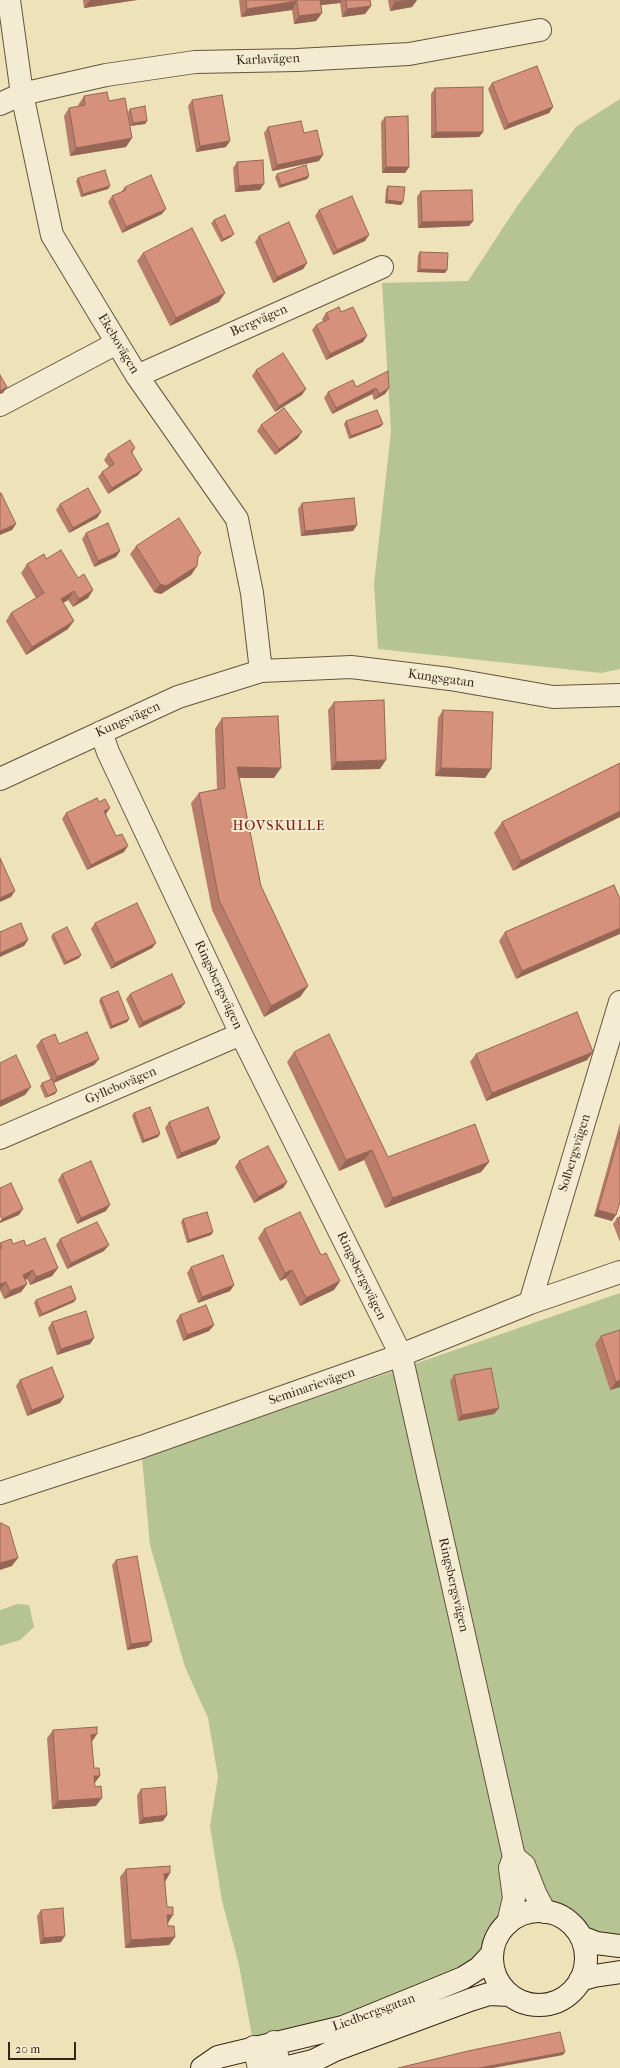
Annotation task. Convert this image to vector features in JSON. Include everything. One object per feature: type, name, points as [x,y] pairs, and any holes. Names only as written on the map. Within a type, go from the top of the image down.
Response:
[{"type":"street","name":"Ekebovägen","points":[[9,0],[22,94],[52,235],[137,376],[237,519],[252,592],[261,671]]},
{"type":"street","name":"Karlavägen","points":[[0,104],[22,94],[106,75],[195,62],[297,60],[409,54],[540,30]]},
{"type":"street","name":"Bergvägen","points":[[137,376],[382,267]]},
{"type":"street","points":[[0,405],[117,343]]},
{"type":"street","name":"Kungsgatan","points":[[261,671],[350,667],[450,680],[553,697],[620,695]]},
{"type":"street","name":"Kungsvägen","points":[[0,779],[178,697],[261,671]]},
{"type":"street","name":"Ringsbergsvägen","points":[[100,732],[108,752],[241,1034],[401,1355],[514,1857],[510,1868],[514,1898],[508,1923]]},
{"type":"street","name":"Solbergsvägen","points":[[530,1303],[620,1002]]},
{"type":"street","name":"Gyllebovägen","points":[[0,1138],[241,1034]]},
{"type":"street","name":"Seminarievägen","points":[[0,1493],[141,1447],[401,1355],[530,1303],[620,1272]]},
{"type":"street","name":"Ringsbergsvägen","points":[[514,1857],[524,1866],[534,1893],[545,1912]]},
{"type":"street","points":[[581,1937],[586,1957],[580,1980],[569,1994],[548,2004],[538,2005],[526,2003],[510,1995],[500,1985],[495,1973],[492,1954],[497,1938],[508,1923],[526,1913],[545,1912],[561,1917],[571,1925],[581,1937],[596,1944],[620,1946]]},
{"type":"street","name":"Liedbergsgatan","points":[[202,2068],[218,2057],[344,2027],[463,1978],[479,1968],[492,1954]]},
{"type":"street","points":[[580,1980],[620,1972]]},
{"type":"street","name":"Liedbergsgatan","points":[[284,2068],[313,2061],[335,2050],[470,2000],[489,1994],[510,1995]]},
{"type":"street","points":[[259,2068],[264,2045]]},
{"type":"street","points":[[264,2045],[280,2068]]},
{"type":"green space","points":[[620,99],[620,669],[601,673],[378,649],[374,584],[391,431],[382,283],[468,281],[518,205],[576,127]]},
{"type":"green space","points":[[620,1293],[620,1946],[577,1931],[561,1917],[552,1913],[526,1913],[520,1915],[501,1931],[493,1948],[479,1968],[254,2047],[239,1965],[222,1901],[210,1826],[218,1777],[208,1718],[185,1667],[150,1545],[142,1458]]},
{"type":"green space","points":[[17,1604],[29,1605],[34,1627],[20,1640],[0,1646],[0,1610]]},
{"type":"building","points":[[246,0],[320,0],[322,13],[299,16],[297,1],[247,9]]},
{"type":"building","points":[[346,0],[370,0],[371,6],[347,9]]},
{"type":"building","points":[[395,0],[411,0],[395,2]]},
{"type":"building","points":[[537,66],[553,107],[508,124],[492,83]]},
{"type":"building","points":[[483,87],[483,132],[436,132],[435,88]]},
{"type":"building","points":[[107,92],[109,101],[125,98],[132,138],[76,148],[69,108],[85,105],[84,96]]},
{"type":"building","points":[[222,95],[230,141],[200,146],[192,100]]},
{"type":"building","points":[[145,106],[147,121],[133,123],[130,109]]},
{"type":"building","points":[[408,116],[409,167],[386,167],[385,117]]},
{"type":"building","points":[[301,121],[304,133],[317,130],[323,155],[277,165],[268,127]]},
{"type":"building","points":[[263,160],[264,184],[239,186],[237,162]]},
{"type":"building","points":[[306,165],[309,176],[281,185],[277,174]]},
{"type":"building","points":[[105,170],[110,186],[83,194],[78,178]]},
{"type":"building","points":[[151,175],[166,209],[126,227],[112,196],[126,190],[125,187]]},
{"type":"building","points":[[388,186],[405,187],[403,202],[387,200]]},
{"type":"building","points":[[472,190],[473,221],[422,222],[421,191]]},
{"type":"building","points":[[352,196],[369,235],[337,250],[319,210]]},
{"type":"building","points":[[225,215],[234,234],[223,239],[214,220]]},
{"type":"building","points":[[289,222],[307,263],[277,277],[259,236]]},
{"type":"building","points":[[192,228],[225,293],[176,318],[143,253]]},
{"type":"building","points":[[420,252],[448,253],[447,270],[420,269]]},
{"type":"building","points":[[339,307],[341,312],[353,307],[367,336],[330,354],[316,325],[329,319],[326,313]]},
{"type":"building","points":[[283,353],[306,389],[279,406],[256,370]]},
{"type":"building","points":[[388,371],[389,388],[379,394],[376,388],[336,408],[328,392],[353,380],[356,387]]},
{"type":"building","points":[[0,375],[7,387],[0,391]]},
{"type":"building","points":[[284,408],[302,432],[279,449],[261,425]]},
{"type":"building","points":[[377,410],[383,424],[351,436],[346,421]]},
{"type":"building","points":[[130,440],[135,448],[131,451],[142,470],[112,488],[102,472],[114,464],[108,454]]},
{"type":"building","points":[[88,488],[101,512],[73,528],[60,504]]},
{"type":"building","points":[[0,493],[16,524],[0,531]]},
{"type":"building","points":[[354,498],[357,525],[305,531],[302,503]]},
{"type":"building","points":[[179,518],[201,553],[198,556],[197,566],[166,586],[160,584],[136,546]]},
{"type":"building","points":[[108,523],[120,551],[98,561],[86,533]]},
{"type":"building","points":[[61,550],[78,578],[84,574],[93,590],[79,599],[74,591],[61,599],[74,621],[32,647],[11,613],[44,593],[27,564],[44,554],[46,559]]},
{"type":"building","points":[[384,700],[386,760],[336,762],[334,702]]},
{"type":"building","points":[[443,710],[493,712],[491,769],[441,768]]},
{"type":"building","points":[[278,716],[281,768],[237,767],[261,886],[308,986],[271,1006],[219,900],[199,793],[225,788],[222,718]]},
{"type":"building","points":[[620,763],[620,811],[521,861],[502,822]]},
{"type":"building","points":[[97,798],[99,802],[105,799],[110,808],[104,811],[116,836],[122,834],[128,846],[91,865],[66,813]]},
{"type":"building","points":[[0,858],[15,891],[0,898]]},
{"type":"building","points":[[614,885],[620,899],[620,928],[522,971],[505,932]]},
{"type":"building","points":[[137,903],[156,943],[115,963],[95,923]]},
{"type":"building","points":[[21,923],[28,940],[0,953],[0,932]]},
{"type":"building","points":[[67,927],[81,955],[66,962],[53,934]]},
{"type":"building","points":[[172,974],[185,1003],[143,1022],[130,994]]},
{"type":"building","points":[[118,991],[129,1019],[112,1026],[101,998]]},
{"type":"building","points":[[577,1012],[593,1052],[492,1093],[476,1054]]},
{"type":"building","points":[[87,1032],[99,1059],[57,1077],[41,1040],[55,1034],[59,1044]]},
{"type":"building","points":[[329,1034],[388,1157],[475,1124],[489,1162],[393,1198],[372,1150],[346,1160],[294,1052]]},
{"type":"building","points":[[16,1055],[31,1087],[0,1101],[0,1063]]},
{"type":"building","points":[[52,1079],[57,1091],[48,1096],[42,1083]]},
{"type":"building","points":[[150,1107],[160,1134],[144,1140],[134,1113]]},
{"type":"building","points":[[208,1107],[220,1138],[181,1153],[169,1122]]},
{"type":"building","points":[[620,1132],[620,1202],[616,1215],[598,1210]]},
{"type":"building","points":[[268,1146],[287,1182],[258,1197],[239,1161]]},
{"type":"building","points":[[91,1161],[110,1205],[81,1218],[62,1174]]},
{"type":"building","points":[[11,1183],[23,1209],[2,1219],[0,1215],[0,1188]]},
{"type":"building","points":[[207,1212],[213,1232],[189,1240],[183,1219]]},
{"type":"building","points":[[300,1212],[321,1255],[326,1253],[340,1281],[306,1298],[292,1270],[285,1273],[264,1229]]},
{"type":"building","points":[[620,1217],[620,1225],[617,1218]]},
{"type":"building","points":[[97,1222],[109,1245],[71,1263],[60,1239]]},
{"type":"building","points":[[45,1238],[58,1268],[36,1277],[33,1270],[23,1275],[27,1284],[10,1291],[6,1282],[0,1284],[0,1249],[2,1248],[0,1243],[11,1239],[13,1244],[24,1240],[26,1246]]},
{"type":"building","points":[[223,1255],[234,1285],[202,1297],[191,1267]]},
{"type":"building","points":[[71,1286],[76,1299],[42,1314],[36,1300]]},
{"type":"building","points":[[206,1305],[214,1325],[187,1335],[180,1315]]},
{"type":"building","points":[[86,1311],[94,1338],[61,1349],[52,1322]]},
{"type":"building","points":[[620,1330],[620,1380],[616,1382],[601,1336]]},
{"type":"building","points":[[52,1367],[64,1397],[32,1410],[20,1380]]},
{"type":"building","points":[[491,1368],[499,1408],[462,1415],[454,1375]]},
{"type":"building","points":[[1,1523],[9,1527],[18,1558],[0,1563],[0,1524]]},
{"type":"building","points":[[137,1556],[152,1641],[131,1644],[116,1560]]},
{"type":"building","points":[[97,1727],[97,1734],[91,1735],[94,1768],[99,1768],[100,1776],[94,1776],[95,1787],[101,1786],[102,1798],[58,1801],[53,1730]]},
{"type":"building","points":[[165,1787],[167,1815],[143,1818],[141,1789]]},
{"type":"building","points":[[170,1866],[170,1873],[164,1874],[167,1907],[173,1907],[173,1915],[167,1915],[168,1926],[174,1926],[175,1937],[131,1940],[126,1869]]},
{"type":"building","points":[[63,1908],[65,1936],[44,1938],[41,1910]]},
{"type":"building","points":[[560,2032],[565,2052],[479,2068],[398,2068],[468,2051]]},
{"type":"district","name":"HOVSKULLE","points":[[279,827]]}]
